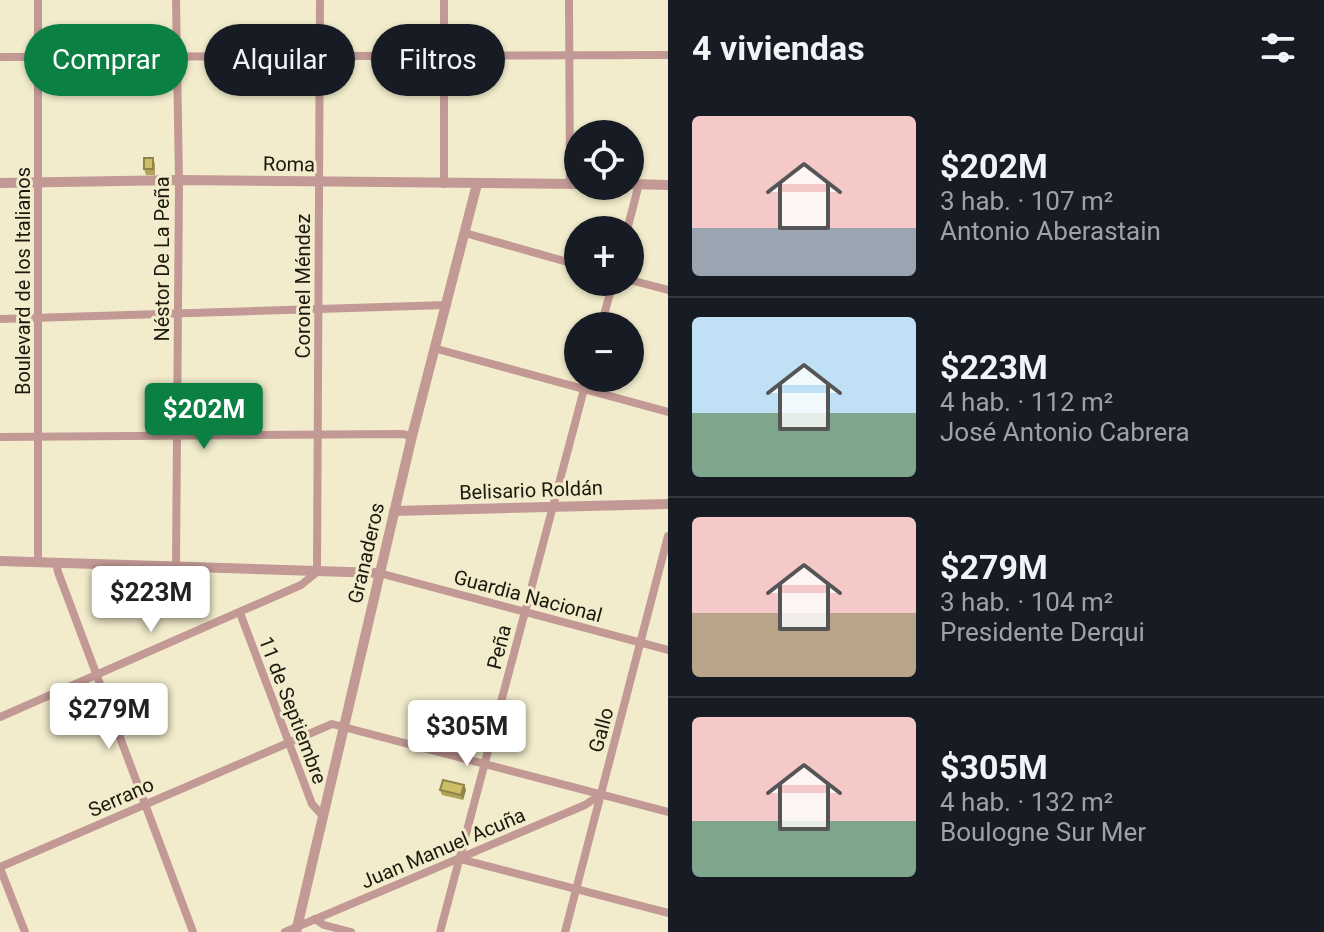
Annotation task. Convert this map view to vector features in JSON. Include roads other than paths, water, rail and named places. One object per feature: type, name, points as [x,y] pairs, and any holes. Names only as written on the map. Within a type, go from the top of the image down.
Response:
[{"type":"street","name":"Boulevard de los Italianos","points":[[38,0],[38,24]]},
{"type":"street","name":"Néstor De La Peña","points":[[176,0],[176,24]]},
{"type":"street","name":"Coronel Méndez","points":[[320,0],[320,24]]},
{"type":"street","points":[[444,0],[444,24]]},
{"type":"street","points":[[569,0],[572,120]]},
{"type":"street","points":[[505,56],[668,55]]},
{"type":"street","points":[[0,57],[24,57]]},
{"type":"street","name":"Boulevard de los Italianos","points":[[38,96],[38,562]]},
{"type":"street","name":"Néstor De La Peña","points":[[176,565],[177,96]]},
{"type":"street","name":"Coronel Méndez","points":[[317,572],[320,96]]},
{"type":"street","points":[[444,96],[444,184]]},
{"type":"street","name":"Roma","points":[[0,183],[179,180],[564,184]]},
{"type":"street","name":"Granaderos","points":[[296,930],[412,436],[437,349],[477,184]]},
{"type":"street","points":[[644,184],[668,185]]},
{"type":"street","points":[[465,233],[564,261]]},
{"type":"street","points":[[644,284],[668,290]]},
{"type":"street","points":[[0,319],[447,305]]},
{"type":"street","points":[[437,349],[564,384]]},
{"type":"street","name":"Peña","points":[[440,932],[583,392]]},
{"type":"street","points":[[592,392],[668,412]]},
{"type":"street","points":[[0,437],[412,436]]},
{"type":"street","name":"Belisario Roldán","points":[[394,511],[668,504]]},
{"type":"street","name":"Gallo","points":[[565,932],[668,536]]},
{"type":"street","points":[[0,561],[379,573]]},
{"type":"street","points":[[56,562],[193,932]]},
{"type":"street","points":[[0,717],[240,613],[301,585],[317,572]]},
{"type":"street","name":"Guardia Nacional","points":[[379,573],[668,650]]},
{"type":"street","name":"11 de Septiembre","points":[[240,613],[312,804],[322,815]]},
{"type":"street","name":"Serrano","points":[[0,868],[326,725],[343,727]]},
{"type":"street","points":[[343,727],[668,812]]},
{"type":"street","name":"Juan Manuel Acuña","points":[[285,932],[296,930],[315,919],[585,805],[600,794]]},
{"type":"street","points":[[459,859],[668,913]]},
{"type":"street","points":[[0,868],[25,932]]},
{"type":"street","points":[[315,919],[324,925],[351,932]]}]
